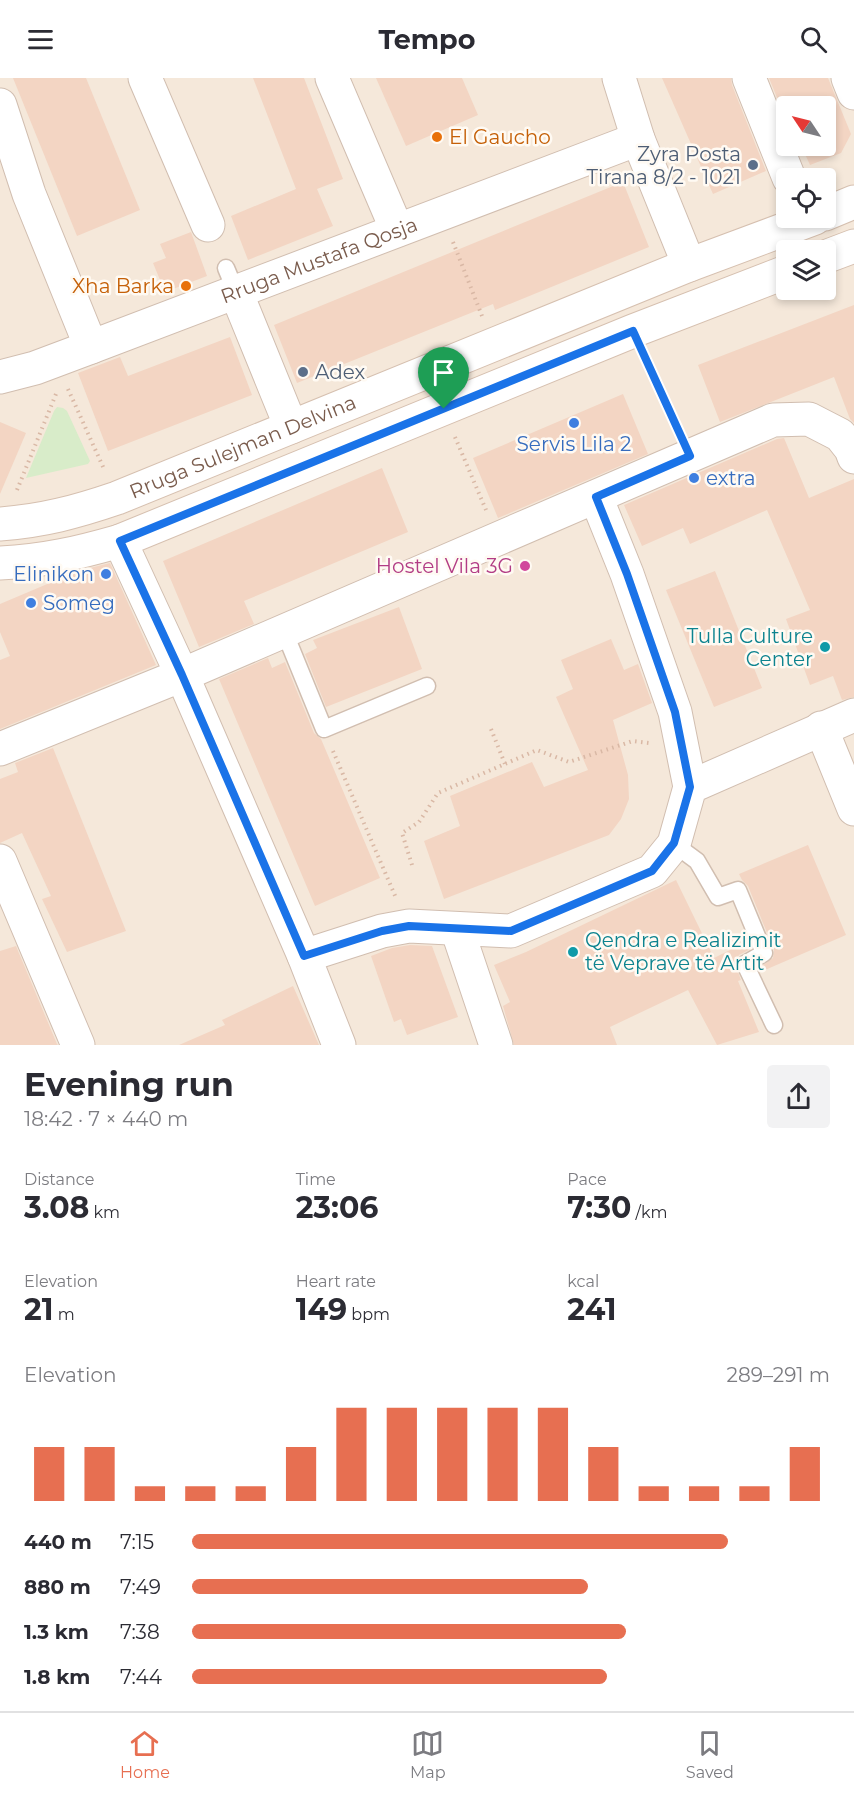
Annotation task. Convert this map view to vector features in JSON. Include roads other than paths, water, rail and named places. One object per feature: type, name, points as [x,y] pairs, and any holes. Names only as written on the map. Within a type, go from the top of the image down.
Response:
[{"type":"street","points":[[145,78],[208,225]]},
{"type":"street","points":[[332,78],[397,230]]},
{"type":"street","points":[[619,78],[638,139],[689,265]]},
{"type":"street","points":[[749,78],[785,168]]},
{"type":"street","points":[[848,78],[854,93]]},
{"type":"street","points":[[0,105],[15,194],[91,347]]},
{"type":"street","name":"Rruga Mustafa Qosja","points":[[0,377],[59,369],[91,347],[231,280],[397,230],[638,139]]},
{"type":"street","points":[[836,209],[854,202]]},
{"type":"street","name":"Rruga Sulejman Delvina","points":[[0,524],[36,521],[75,513],[205,463],[689,265],[788,228]]},
{"type":"street","points":[[836,253],[854,246]]},
{"type":"street","name":"Rruga Sulejman Delvina","points":[[0,563],[68,556],[120,541],[633,331],[776,276]]},
{"type":"street","points":[[231,280],[291,427]]},
{"type":"street","points":[[0,749],[182,675],[774,420],[809,419],[840,435],[852,453]]},
{"type":"street","points":[[304,956],[382,931],[409,926],[511,931],[652,871],[674,843],[690,787],[675,712],[627,574],[596,497]]},
{"type":"street","points":[[120,541],[182,675],[304,956],[339,1045]]},
{"type":"street","points":[[690,787],[854,715]]},
{"type":"street","points":[[821,728],[854,809]]},
{"type":"street","points":[[0,861],[78,1045]]},
{"type":"street","points":[[457,929],[496,1045]]},
{"type":"lane","points":[[284,631],[324,729],[427,686]]},
{"type":"lane","points":[[674,843],[697,861],[718,897],[738,890],[764,953],[745,964],[774,1025]]},
{"type":"place","name":"El Gaucho","points":[[437,137]]},
{"type":"place","name":"Zyra Posta Tirana 8/2 - 1021","points":[[753,165]]},
{"type":"place","name":"Xha Barka","points":[[186,286]]},
{"type":"place","name":"Adex","points":[[303,372]]},
{"type":"place","name":"Servis Lila 2","points":[[574,423]]},
{"type":"place","name":"extra","points":[[694,478]]},
{"type":"place","name":"Hostel Vila 3G","points":[[525,566]]},
{"type":"place","name":"Elinikon","points":[[106,574]]},
{"type":"place","name":"Someg","points":[[31,603]]},
{"type":"place","name":"Tulla Culture Center","points":[[825,647]]},
{"type":"place","name":"Qendra e Realizimit të Veprave të Artit","points":[[573,952]]}]
